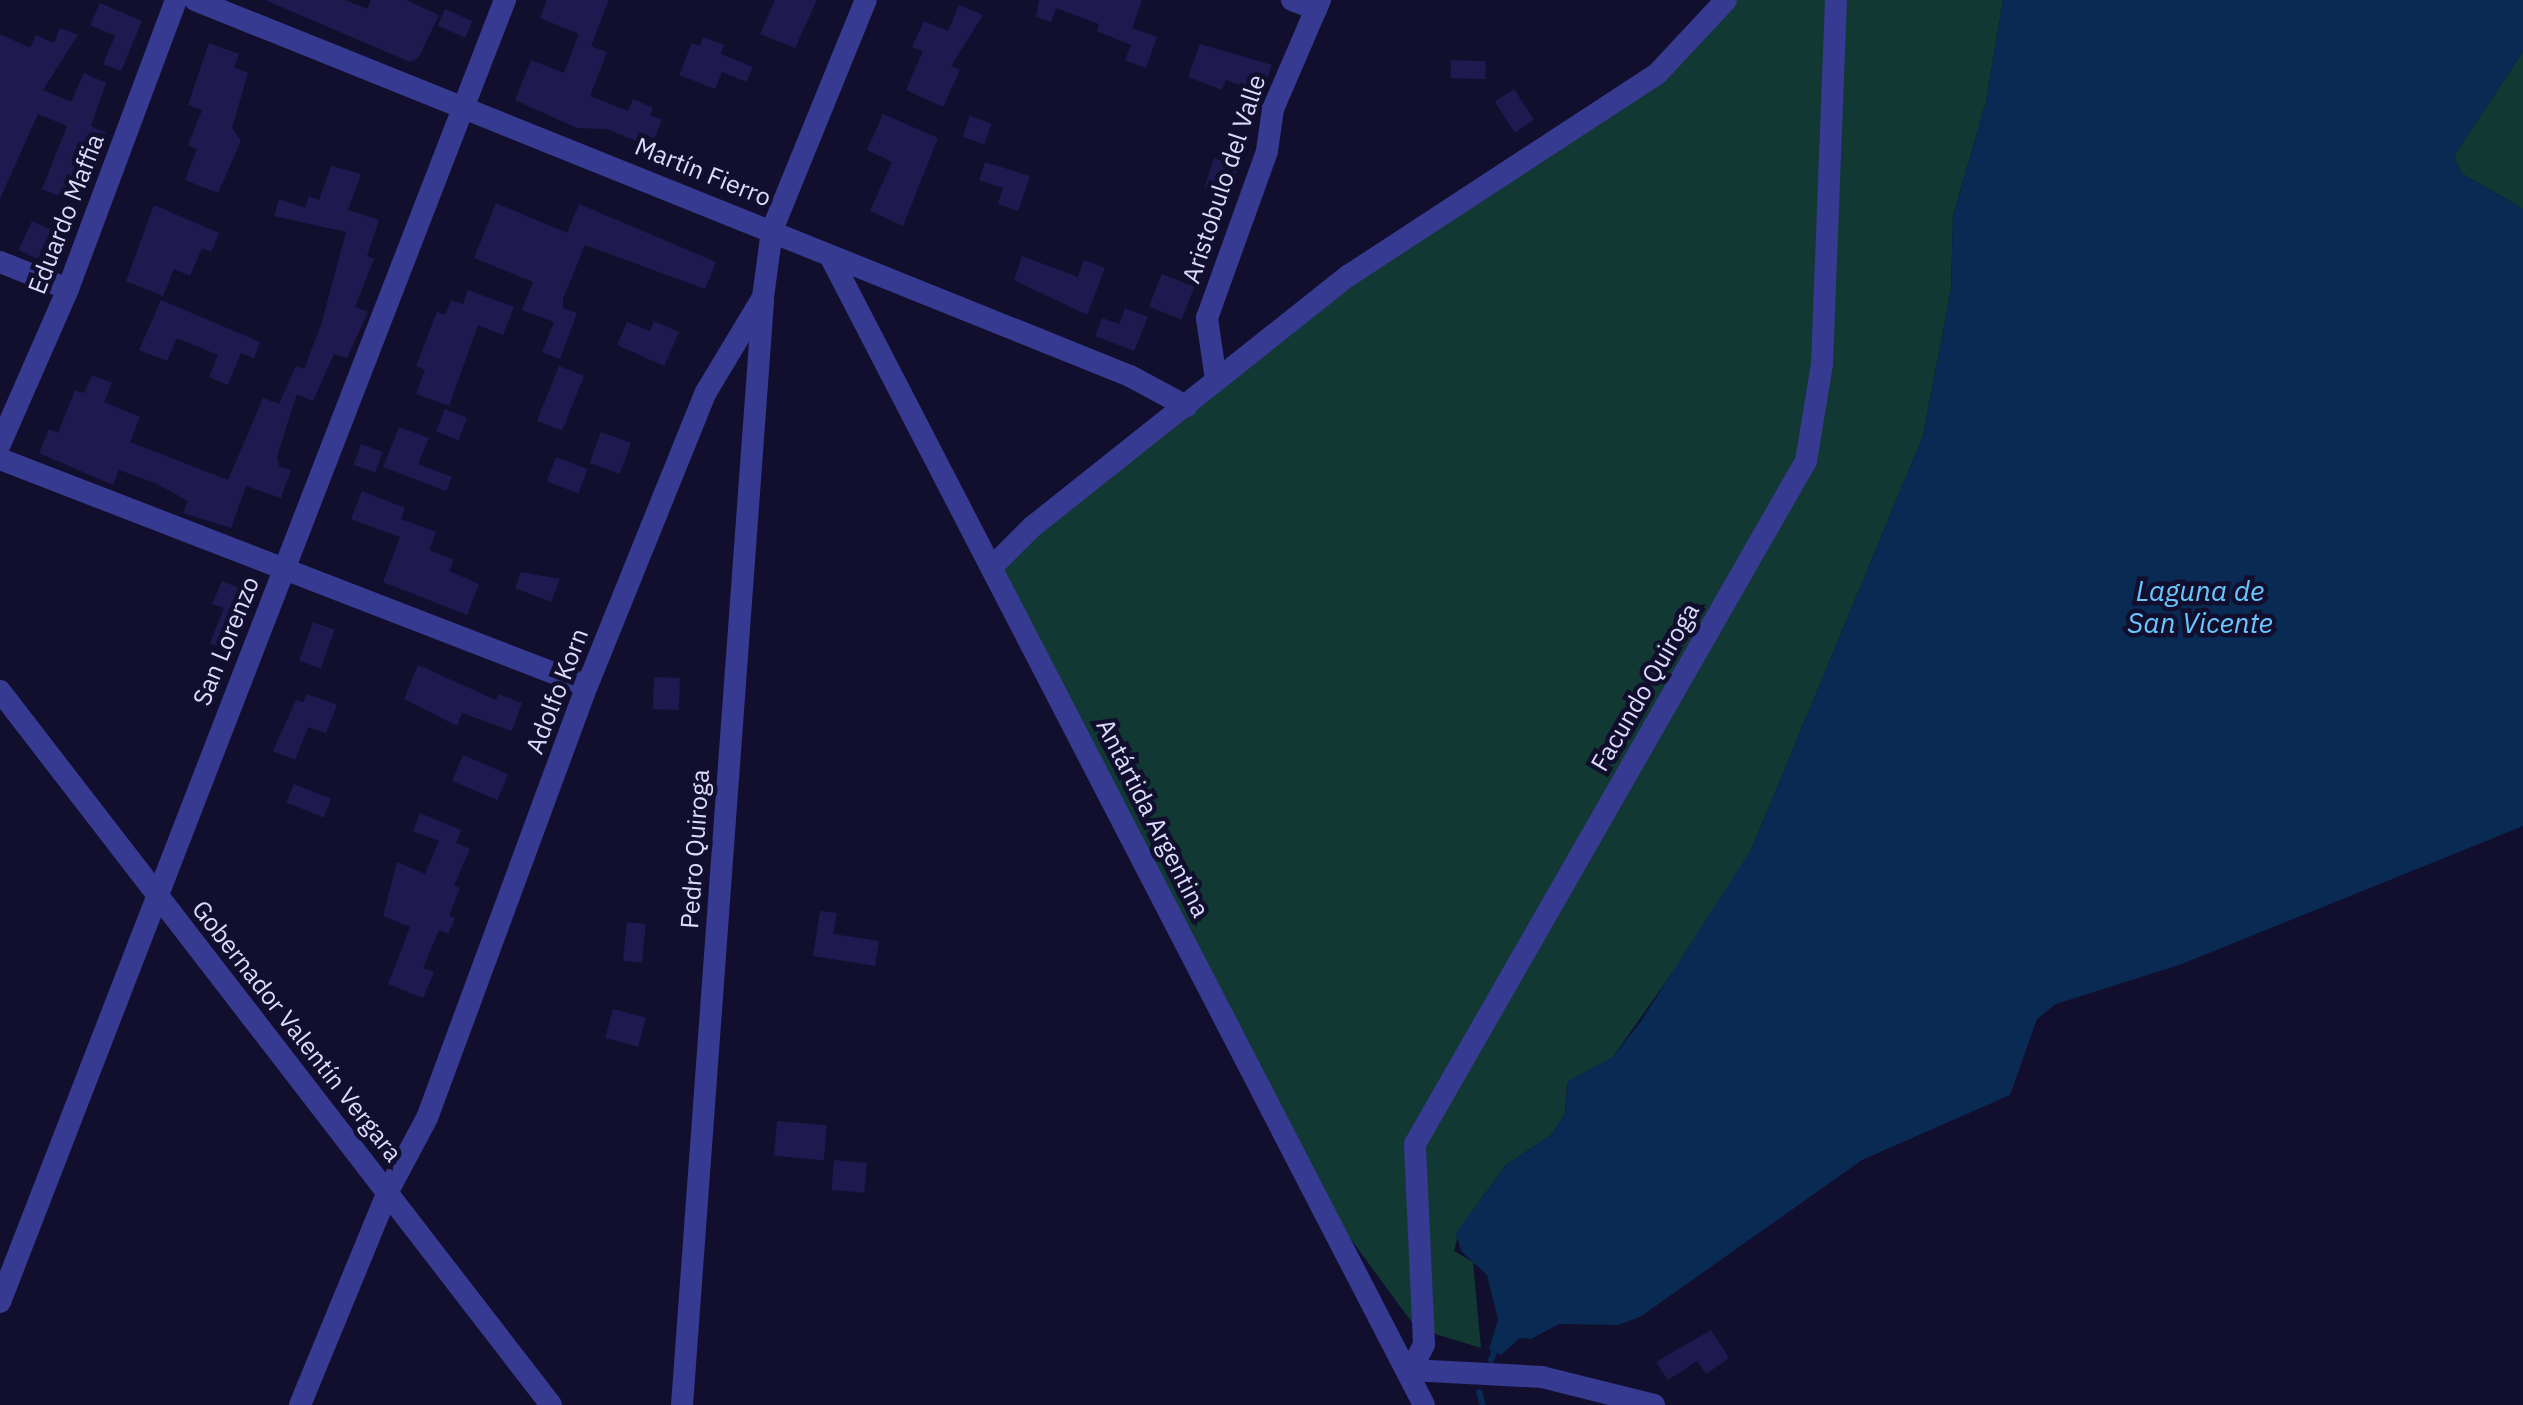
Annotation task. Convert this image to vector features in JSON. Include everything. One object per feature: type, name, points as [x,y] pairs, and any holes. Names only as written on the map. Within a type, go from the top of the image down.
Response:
[{"type":"street","name":"Eduardo Maffia","points":[[0,444],[68,288],[176,0]]},
{"type":"street","name":"Martín Fierro","points":[[195,0],[464,104],[1130,376],[1186,406]]},
{"type":"street","name":"San Lorenzo","points":[[0,1302],[154,895],[506,0]]},
{"type":"street","name":"Adolfo Korn","points":[[300,1405],[388,1190],[427,1118],[587,686],[706,392],[763,297],[772,230],[866,0]]},
{"type":"street","points":[[1292,0],[1318,5]]},
{"type":"street","points":[[993,566],[1032,527],[1348,276],[1657,74],[1726,0]]},
{"type":"street","name":"Facundo Quiroga","points":[[1411,1370],[1424,1344],[1413,1171],[1425,1117],[1806,461],[1822,364],[1836,0]]},
{"type":"street","name":"Aristobulo del Valle","points":[[1216,380],[1207,318],[1267,151],[1273,108],[1318,5]]},
{"type":"street","name":"Antártida Argentina","points":[[830,256],[1411,1370],[1424,1405]]},
{"type":"street","points":[[0,262],[68,288]]},
{"type":"street","name":"Pedro Quiroga","points":[[682,1405],[763,297]]},
{"type":"street","points":[[0,458],[587,686]]},
{"type":"street","name":"Gobernador Valentín Vergara","points":[[0,691],[551,1405]]},
{"type":"street","points":[[1411,1370],[1542,1377],[1654,1405]]},
{"type":"green space","points":[[1726,0],[2003,0],[1986,102],[1953,216],[1951,290],[1923,436],[1752,848],[1717,909],[1613,1057],[1567,1085],[1565,1114],[1551,1135],[1506,1165],[1460,1228],[1454,1251],[1473,1262],[1481,1348],[1416,1328],[1347,1234],[993,566],[1260,344],[1657,74]]},
{"type":"green space","points":[[2523,51],[2523,209],[2461,173],[2454,156]]},
{"type":"water","name":"Laguna de San Vicente","points":[[2003,0],[2523,0],[2523,51],[2454,156],[2461,173],[2523,209],[2523,826],[2182,964],[2056,1004],[2037,1019],[2010,1095],[1862,1160],[1640,1317],[1618,1325],[1559,1324],[1531,1339],[1520,1338],[1501,1355],[1489,1349],[1498,1320],[1487,1275],[1461,1251],[1456,1233],[1506,1165],[1551,1135],[1565,1114],[1568,1081],[1613,1057],[1641,1021],[1752,848],[1923,436],[1951,290],[1953,216],[1986,102]]},
{"type":"building","points":[[265,0],[345,0],[367,9],[371,0],[406,0],[439,15],[419,57],[410,62]]},
{"type":"building","points":[[547,0],[609,0],[591,46],[607,52],[590,96],[628,111],[633,99],[653,108],[650,115],[662,120],[654,139],[644,134],[641,143],[607,129],[577,128],[515,100],[531,60],[564,73],[579,34],[540,18]]},
{"type":"building","points":[[775,0],[817,0],[795,48],[760,34]]},
{"type":"building","points":[[1039,0],[1142,0],[1132,28],[1157,37],[1146,68],[1125,60],[1131,45],[1097,31],[1099,24],[1056,8],[1051,22],[1036,17]]},
{"type":"building","points":[[100,3],[142,21],[121,71],[103,64],[115,36],[90,25]]},
{"type":"building","points":[[959,5],[983,15],[951,66],[960,70],[943,107],[906,90],[923,51],[912,47],[924,21],[948,31]]},
{"type":"building","points":[[445,9],[472,21],[465,38],[438,25]]},
{"type":"building","points":[[60,28],[78,35],[43,90],[71,102],[84,73],[106,83],[91,126],[109,134],[77,204],[42,189],[67,126],[38,114],[0,199],[0,34],[30,48],[36,35],[54,43]]},
{"type":"building","points":[[703,37],[724,45],[721,54],[753,67],[746,82],[722,72],[715,89],[679,75],[692,43],[700,46]]},
{"type":"building","points":[[209,43],[239,54],[234,67],[248,73],[232,128],[241,141],[218,193],[185,180],[197,149],[188,145],[202,110],[188,105]]},
{"type":"building","points":[[1200,44],[1272,65],[1262,93],[1226,80],[1222,90],[1188,77]]},
{"type":"building","points":[[1451,60],[1486,61],[1485,79],[1450,78]]},
{"type":"building","points":[[1514,89],[1534,120],[1515,133],[1495,102]]},
{"type":"building","points":[[883,114],[938,138],[903,226],[870,211],[892,162],[867,150]]},
{"type":"building","points":[[970,116],[992,124],[984,145],[962,137]]},
{"type":"building","points":[[1214,158],[1239,166],[1229,196],[1204,188]]},
{"type":"building","points":[[985,162],[1030,176],[1018,211],[998,204],[1003,188],[979,180]]},
{"type":"building","points":[[331,166],[361,174],[348,210],[379,220],[367,256],[374,259],[355,307],[368,312],[347,358],[334,354],[313,401],[297,394],[277,456],[279,466],[291,470],[281,498],[246,486],[231,528],[183,513],[188,501],[155,483],[119,470],[113,485],[39,453],[49,429],[58,433],[75,390],[84,393],[92,375],[112,383],[104,402],[140,417],[130,442],[228,480],[263,398],[279,404],[296,366],[304,369],[321,325],[346,232],[274,216],[279,199],[305,208],[309,196],[319,200]]},
{"type":"building","points":[[496,203],[567,233],[579,204],[716,262],[705,289],[585,245],[563,299],[563,308],[577,313],[560,359],[542,352],[554,322],[522,310],[533,282],[474,258]]},
{"type":"building","points":[[154,205],[219,233],[211,252],[202,248],[190,276],[174,269],[163,296],[126,281]]},
{"type":"building","points":[[32,221],[51,230],[38,259],[18,250]]},
{"type":"building","points":[[1022,256],[1078,277],[1084,260],[1105,268],[1087,315],[1014,280]]},
{"type":"building","points":[[1162,274],[1194,287],[1181,320],[1149,306]]},
{"type":"building","points":[[468,290],[514,307],[503,335],[478,325],[449,406],[416,394],[425,370],[416,366],[437,312],[445,315],[451,300],[463,304]]},
{"type":"building","points":[[161,300],[260,342],[254,358],[241,353],[228,385],[209,377],[218,355],[177,338],[167,361],[139,350]]},
{"type":"building","points":[[1125,308],[1148,317],[1134,351],[1095,336],[1102,318],[1119,324]]},
{"type":"building","points":[[654,321],[679,332],[664,366],[617,345],[627,322],[650,331]]},
{"type":"building","points":[[559,366],[584,376],[562,431],[537,421]]},
{"type":"building","points":[[445,409],[467,418],[458,440],[436,431]]},
{"type":"building","points":[[399,427],[429,438],[418,464],[452,477],[446,491],[383,467]]},
{"type":"building","points":[[601,432],[631,443],[620,474],[590,463]]},
{"type":"building","points":[[361,444],[383,452],[375,473],[353,465]]},
{"type":"building","points":[[556,457],[588,469],[578,493],[547,481]]},
{"type":"building","points":[[362,491],[405,508],[401,519],[436,532],[429,550],[454,560],[449,571],[479,584],[467,615],[383,582],[400,537],[351,519]]},
{"type":"building","points":[[521,572],[560,579],[551,602],[515,588]]},
{"type":"building","points":[[222,581],[251,593],[230,651],[210,643],[224,608],[212,604]]},
{"type":"building","points":[[313,622],[335,630],[321,668],[299,661]]},
{"type":"building","points":[[418,665],[496,700],[498,694],[522,703],[512,731],[462,713],[457,726],[404,699]]},
{"type":"building","points":[[654,677],[680,678],[679,710],[653,709]]},
{"type":"building","points":[[307,694],[337,705],[326,733],[308,727],[295,760],[273,751],[296,700],[303,702]]},
{"type":"building","points":[[463,755],[508,774],[497,800],[452,781]]},
{"type":"building","points":[[294,784],[331,799],[324,818],[287,803]]},
{"type":"building","points":[[420,813],[461,830],[456,843],[470,849],[454,885],[460,888],[449,916],[455,918],[448,934],[439,930],[423,968],[434,972],[423,998],[388,984],[410,927],[383,916],[397,862],[425,874],[439,841],[413,831]]},
{"type":"building","points":[[820,911],[837,913],[833,934],[879,941],[875,966],[813,956]]},
{"type":"building","points":[[627,922],[646,924],[642,963],[623,961]]},
{"type":"building","points":[[613,1009],[646,1018],[638,1047],[605,1038]]},
{"type":"building","points":[[777,1121],[827,1125],[824,1160],[774,1156]]},
{"type":"building","points":[[834,1160],[867,1163],[864,1193],[831,1190]]},
{"type":"building","points":[[1711,1330],[1729,1358],[1706,1374],[1697,1361],[1668,1380],[1656,1362]]},
{"type":"waterway","points":[[1491,1360],[1494,1352]]},
{"type":"waterway","points":[[1479,1392],[1483,1405]]}]
